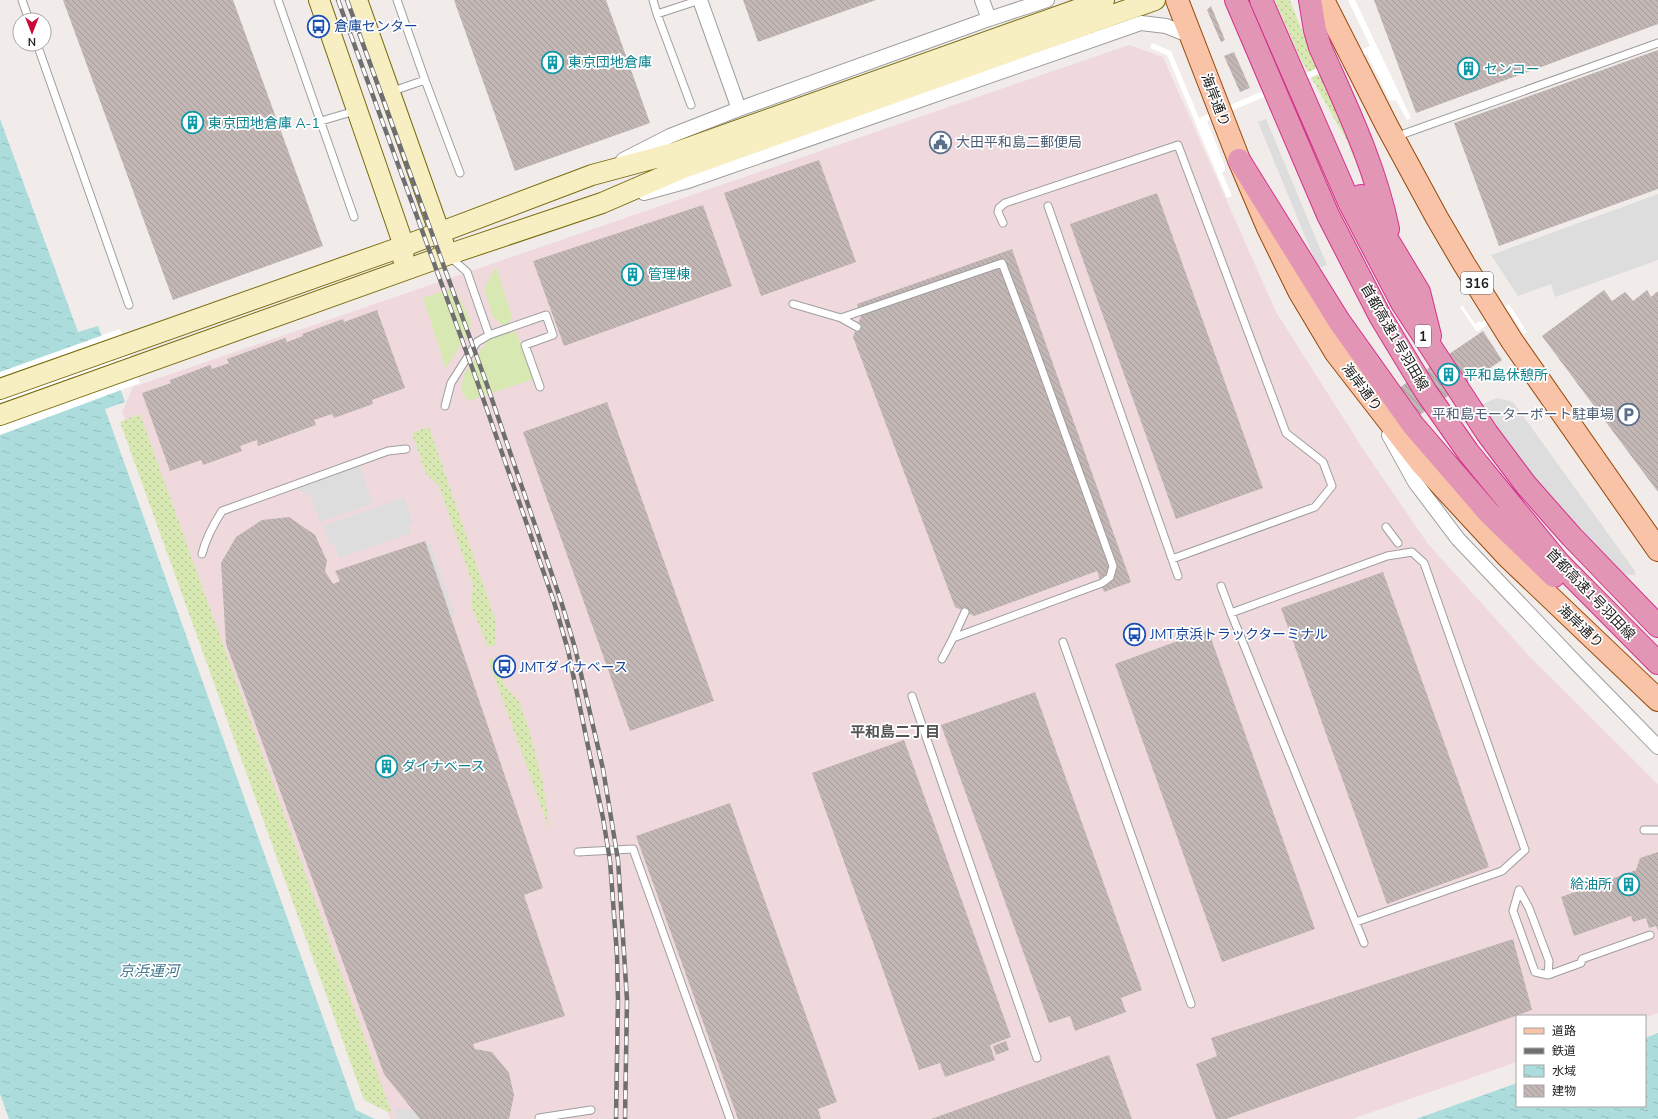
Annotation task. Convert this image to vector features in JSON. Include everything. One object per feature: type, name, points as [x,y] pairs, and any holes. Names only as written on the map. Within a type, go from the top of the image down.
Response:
[{"type":"highway","name":"首都高速1号羽田線","points":[[1236,0],[1328,215],[1380,316],[1426,392],[1468,452],[1559,563],[1658,663]]},
{"type":"highway","name":"首都高速1号羽田線","points":[[1261,0],[1296,84],[1353,210],[1402,304],[1487,433],[1526,484],[1572,537],[1658,626]]},
{"type":"highway","points":[[1310,0],[1315,30],[1320,47],[1370,163],[1384,209],[1391,243]]},
{"type":"highway","points":[[1296,84],[1419,292],[1435,354]]},
{"type":"highway","name":"1","points":[[1239,160],[1339,321],[1414,425],[1489,513],[1592,613],[1621,626]]},
{"type":"main road","name":"海岸通り","points":[[1177,0],[1239,160],[1268,228],[1299,291],[1336,353],[1367,395],[1422,464],[1508,557],[1658,700]]},
{"type":"main road","name":"316","points":[[1323,0],[1393,137],[1437,218],[1512,341],[1656,542]]},
{"type":"street","points":[[319,0],[404,246],[401,271]]},
{"type":"street","points":[[357,0],[447,254]]},
{"type":"street","points":[[700,0],[739,109]]},
{"type":"street","points":[[982,0],[989,19]]},
{"type":"street","points":[[0,389],[440,233],[592,175],[670,136],[739,109],[989,19],[1047,0]]},
{"type":"street","points":[[602,203],[683,168],[1104,0]]},
{"type":"street","points":[[592,175],[674,153],[1155,0]]},
{"type":"street","points":[[0,415],[447,254],[602,203],[688,181],[1141,22],[1166,26],[1191,36]]},
{"type":"street","points":[[1367,395],[1415,482],[1458,539],[1578,666],[1658,747]]},
{"type":"lane","points":[[22,0],[26,12]]},
{"type":"lane","points":[[278,0],[354,217]]},
{"type":"lane","points":[[397,0],[460,173]]},
{"type":"lane","points":[[653,0],[691,105]]},
{"type":"lane","points":[[657,14],[700,0]]},
{"type":"lane","points":[[1393,137],[1658,43]]},
{"type":"lane","points":[[40,52],[129,305]]},
{"type":"lane","points":[[390,92],[425,80]]},
{"type":"lane","points":[[321,121],[357,111]]},
{"type":"lane","points":[[1003,223],[998,212],[999,208],[1005,203],[1178,145],[1286,433],[1323,462],[1332,486],[1315,507],[1172,558]]},
{"type":"lane","points":[[1048,206],[1178,576]]},
{"type":"lane","points":[[447,254],[467,272],[489,335]]},
{"type":"lane","points":[[841,318],[1002,263],[1113,566],[1110,577],[1102,583],[953,638]]},
{"type":"lane","points":[[793,304],[841,318],[857,327]]},
{"type":"lane","points":[[445,406],[451,383],[477,342],[489,335],[546,315],[553,335],[525,345],[540,388]]},
{"type":"lane","points":[[202,554],[206,540],[222,511],[388,451],[406,449]]},
{"type":"lane","points":[[1386,527],[1398,543]]},
{"type":"lane","points":[[1231,613],[1387,556],[1412,552],[1424,563],[1525,850],[1502,871],[1356,922]]},
{"type":"lane","points":[[1221,586],[1364,943]]},
{"type":"lane","points":[[942,659],[964,612]]},
{"type":"lane","points":[[1063,642],[1191,1004]]},
{"type":"lane","points":[[912,696],[1037,1058]]},
{"type":"lane","points":[[1644,830],[1658,830]]},
{"type":"lane","points":[[578,852],[633,849],[730,1119]]},
{"type":"lane","points":[[1548,975],[1549,961],[1529,908],[1519,890],[1513,911],[1535,972],[1548,975],[1581,963],[1582,959],[1650,935]]},
{"type":"lane","points":[[540,1118],[591,1110]]},
{"type":"shaded area","points":[[1129,45],[1163,57],[1276,312],[1365,452],[1428,544],[1530,657],[1658,784],[1658,1013],[1646,1018],[1646,1015],[1516,1015],[1516,1062],[1352,1119],[390,1119],[122,412],[133,387]]},
{"type":"shaded area","points":[[1266,119],[1327,265],[1318,268],[1258,122]]},
{"type":"shaded area","points":[[1658,194],[1658,260],[1555,297],[1551,284],[1518,296],[1491,255]]},
{"type":"shaded area","points":[[1497,398],[1513,402],[1635,571],[1635,575],[1590,572],[1471,432],[1478,406]]},
{"type":"shaded area","points":[[360,466],[373,504],[320,522],[311,497],[297,489]]},
{"type":"shaded area","points":[[404,497],[413,522],[408,524],[411,533],[339,558],[334,544],[330,545],[323,526]]},
{"type":"shaded area","points":[[430,542],[455,616],[436,621],[412,550]]},
{"type":"shaded area","points":[[394,1108],[437,1114],[447,1119],[398,1119]]},
{"type":"green space","points":[[1275,0],[1291,0],[1290,1],[1321,77],[1353,140],[1354,159],[1347,141],[1299,56]]},
{"type":"green space","points":[[496,266],[512,318],[505,327],[493,317],[484,289]]},
{"type":"green space","points":[[454,288],[471,320],[470,329],[446,369],[423,298]]},
{"type":"green space","points":[[502,332],[516,332],[534,379],[468,401],[461,389],[464,374],[491,336]]},
{"type":"green space","points":[[140,414],[392,1114],[364,1100],[120,422]]},
{"type":"green space","points":[[429,427],[496,622],[495,645],[488,647],[471,606],[473,585],[439,486],[426,474],[412,433]]},
{"type":"green space","points":[[488,659],[495,659],[504,684],[519,702],[529,729],[543,783],[550,831]]},
{"type":"water","name":"京浜運河","points":[[0,119],[78,332],[98,326],[125,402],[105,409],[356,1110],[375,1119],[9,1119],[0,1094]]},
{"type":"water","points":[[1658,1033],[1658,1119],[1416,1119],[1516,1083],[1516,1107],[1646,1107],[1646,1038]]},
{"type":"pier","points":[[1348,0],[1355,0],[1411,118],[1407,120],[1396,100],[1393,101],[1389,99],[1367,54],[1207,121],[1225,166],[1225,170],[1222,173],[1232,196],[1227,198],[1167,55],[1150,48],[1152,43],[1171,51],[1199,118],[1370,46]]},
{"type":"pier","points":[[1509,304],[1527,332],[1524,334],[1508,310],[1477,332],[1460,307],[1462,305],[1475,324],[1480,321],[1481,323]]},
{"type":"pier","points":[[120,329],[140,383],[0,435],[0,372]]},
{"type":"building","name":"東京団地倉庫 A-1","points":[[63,0],[233,0],[323,246],[173,300]]},
{"type":"building","name":"東京団地倉庫","points":[[454,0],[606,0],[650,123],[515,171]]},
{"type":"building","points":[[743,0],[876,0],[758,42]]},
{"type":"building","name":"センコー","points":[[1374,0],[1658,0],[1658,24],[1416,113]]},
{"type":"building","points":[[1211,6],[1225,40],[1221,42],[1207,10]]},
{"type":"building","points":[[1658,50],[1658,189],[1499,246],[1454,123]]},
{"type":"building","points":[[1234,52],[1250,88],[1240,92],[1224,56]]},
{"type":"building","points":[[819,160],[856,262],[761,296],[724,193]]},
{"type":"building","points":[[1157,193],[1263,488],[1176,519],[1070,224]]},
{"type":"building","name":"管理棟","points":[[703,205],[732,286],[564,346],[533,261]]},
{"type":"building","points":[[1012,249],[1131,582],[1104,592],[1097,571],[974,616],[955,607],[853,337],[861,316],[857,304]]},
{"type":"building","name":"平和島モーターボート駐車場","points":[[1604,290],[1612,301],[1625,292],[1633,301],[1647,290],[1651,297],[1658,291],[1658,492],[1542,336]]},
{"type":"building","points":[[377,310],[405,388],[372,400],[373,404],[334,418],[332,414],[314,420],[316,425],[258,446],[257,440],[240,446],[242,451],[203,465],[201,460],[170,471],[142,393],[171,383],[170,380],[210,365],[212,369],[229,363],[227,359],[285,338],[287,342],[303,336],[302,334],[343,319],[344,322]]},
{"type":"building","name":"平和島休憩所","points":[[1483,331],[1502,360],[1415,418],[1396,390]]},
{"type":"building","points":[[607,402],[714,701],[630,731],[523,432]]},
{"type":"building","name":"ダイナベース","points":[[289,517],[315,535],[327,561],[325,571],[333,584],[340,581],[335,571],[425,541],[543,888],[524,895],[565,1016],[473,1044],[475,1049],[492,1052],[509,1073],[514,1095],[509,1119],[420,1119],[384,1074],[226,644],[221,563],[236,537],[262,520]]},
{"type":"building","points":[[1383,572],[1489,867],[1387,904],[1281,608]]},
{"type":"building","points":[[1208,630],[1315,929],[1222,962],[1115,664]]},
{"type":"building","points":[[503,667],[506,677],[502,679],[498,668]]},
{"type":"building","points":[[1035,692],[1142,990],[1121,998],[1126,1012],[1075,1031],[1070,1016],[1049,1023],[941,725]]},
{"type":"building","points":[[904,740],[1011,1037],[990,1045],[995,1060],[945,1077],[940,1063],[919,1070],[812,773]]},
{"type":"building","points":[[730,803],[837,1102],[818,1109],[821,1119],[738,1119],[636,836]]},
{"type":"building","name":"給油所","points":[[1658,852],[1658,931],[1656,926],[1649,928],[1646,918],[1633,922],[1631,916],[1574,936],[1561,897],[1636,870],[1640,858]]},
{"type":"building","points":[[1513,939],[1532,1010],[1226,1119],[1216,1119],[1196,1064],[1217,1056],[1211,1038]]},
{"type":"building","points":[[1006,1041],[1009,1050],[996,1055],[993,1046]]},
{"type":"building","points":[[1109,1055],[1132,1119],[931,1119]]},
{"type":"railway","points":[[338,0],[477,381],[554,602],[568,650],[603,818],[610,861],[617,955],[618,1000],[616,1119]]},
{"type":"railway","points":[[347,0],[486,382],[561,601],[575,648],[603,769],[618,860],[627,1000],[625,1119]]},
{"type":"place","name":"倉庫センター","points":[[319,26]]},
{"type":"place","name":"東京団地倉庫","points":[[552,62]]},
{"type":"place","name":"センコー","points":[[1468,69]]},
{"type":"place","name":"東京団地倉庫 A-1","points":[[193,123]]},
{"type":"place","name":"大田平和島二郵便局","points":[[940,142]]},
{"type":"place","name":"管理棟","points":[[633,274]]},
{"type":"place","name":"平和島休憩所","points":[[1449,375]]},
{"type":"place","name":"平和島モーターボート駐車場","points":[[1629,414]]},
{"type":"place","name":"JMT京浜トラックターミナル","points":[[1134,634]]},
{"type":"place","name":"JMTダイナベース","points":[[504,667]]},
{"type":"place","name":"ダイナベース","points":[[386,766]]},
{"type":"place","name":"給油所","points":[[1628,884]]},
{"type":"district","name":"平和島二丁目","points":[[895,732]]}]
